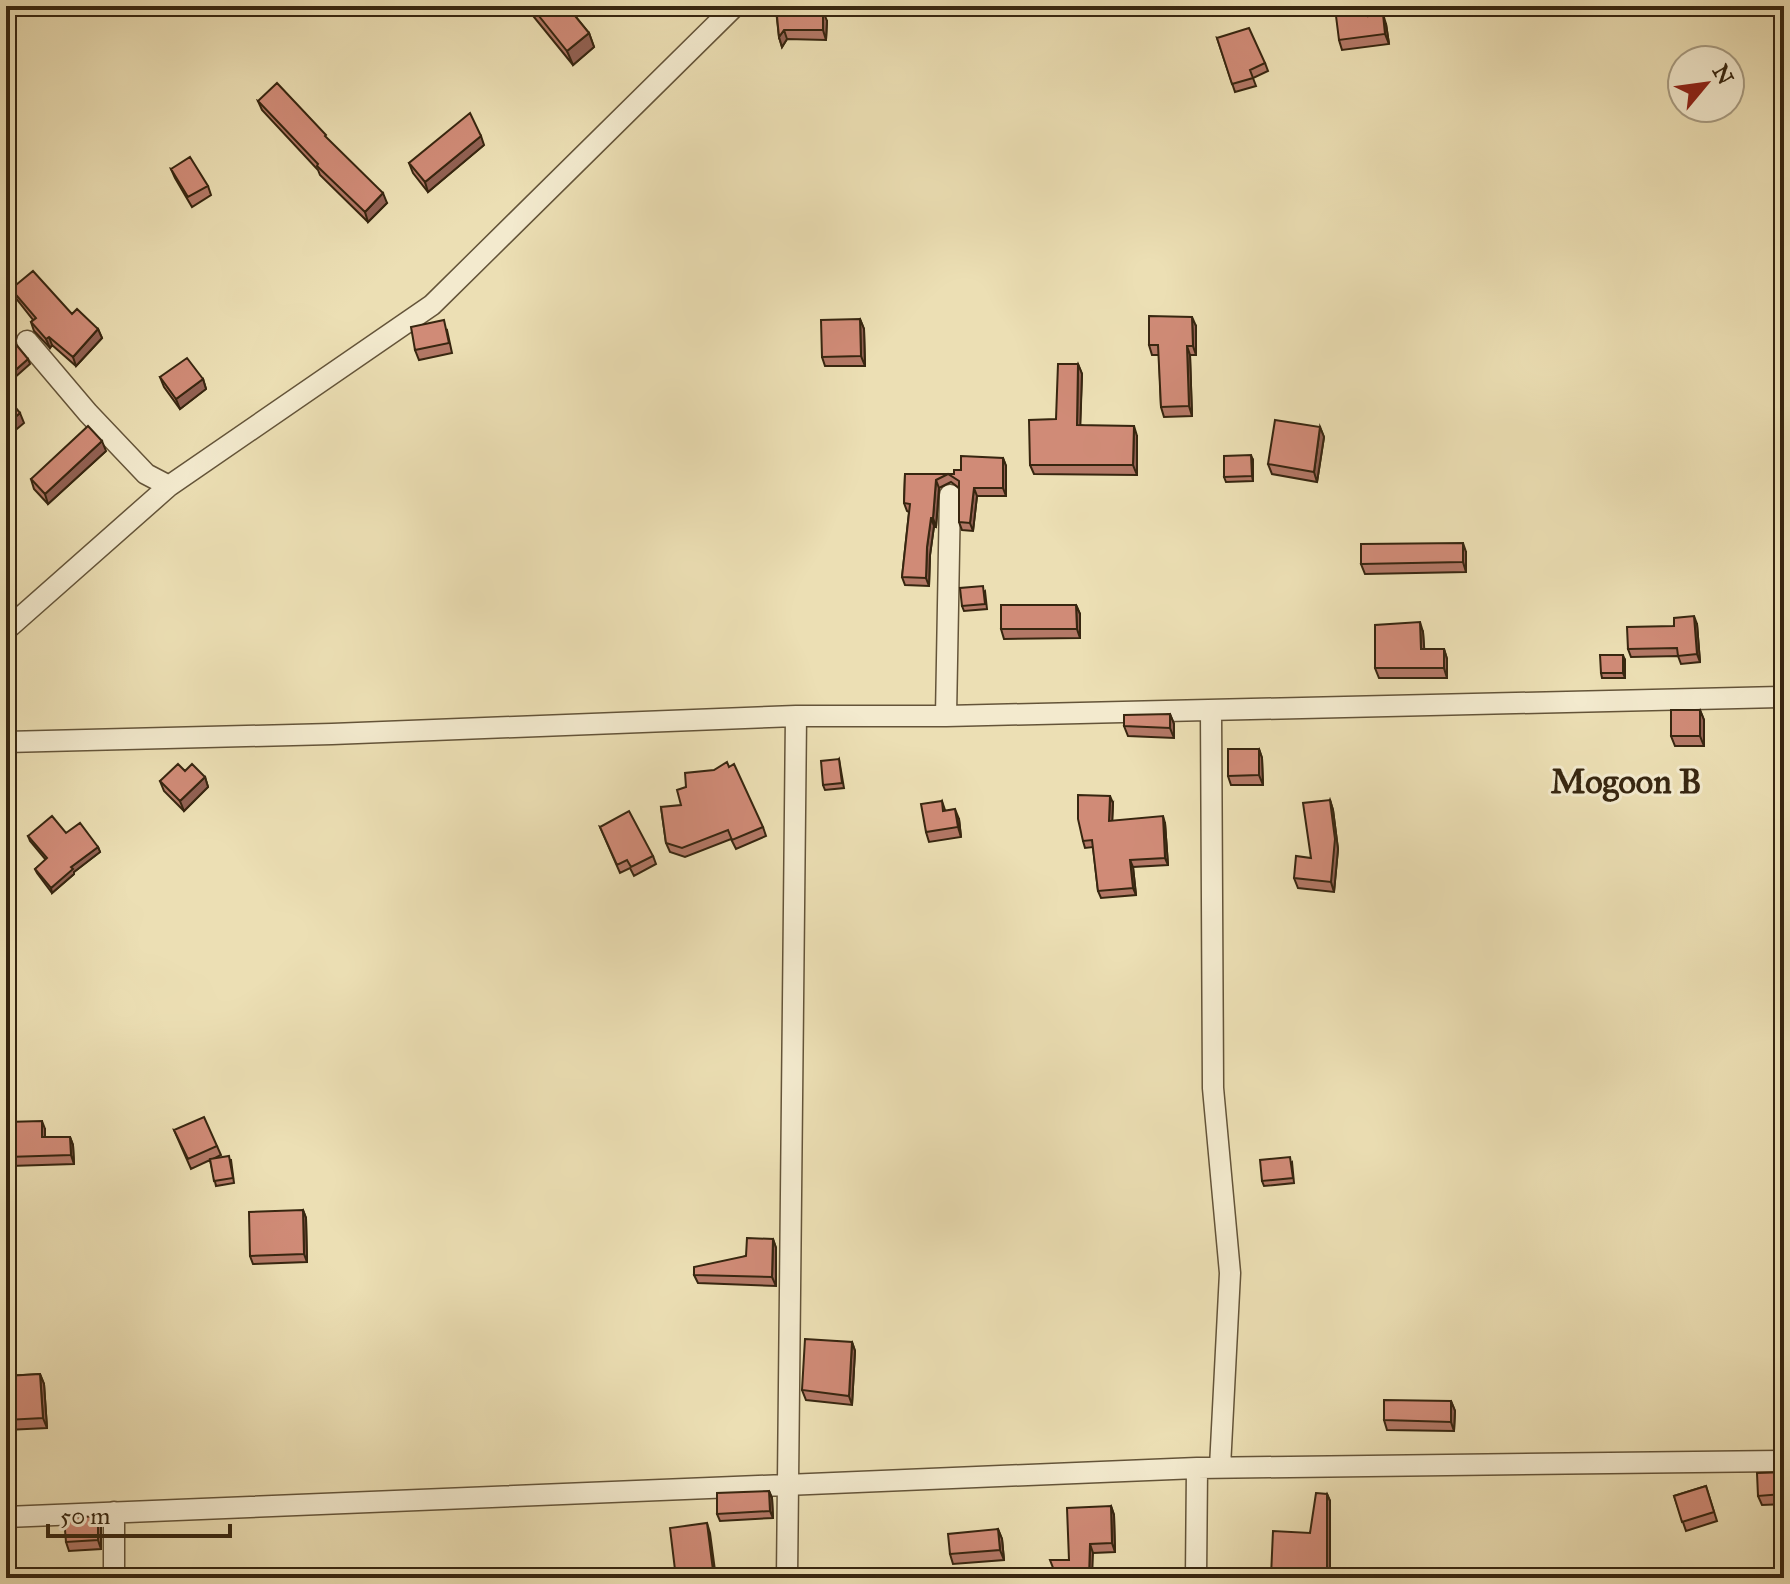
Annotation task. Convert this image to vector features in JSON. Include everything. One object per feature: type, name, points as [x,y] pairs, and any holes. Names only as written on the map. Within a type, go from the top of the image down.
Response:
[{"type":"street","points":[[6,630],[169,486],[432,305],[735,6]]},
{"type":"street","points":[[27,341],[88,413],[146,474],[169,486]]},
{"type":"street","points":[[946,716],[950,495]]},
{"type":"street","points":[[6,742],[332,734],[796,716],[946,716],[1784,697]]},
{"type":"street","points":[[1211,710],[1213,1088],[1230,1273],[1220,1467]]},
{"type":"street","points":[[787,1578],[796,716]]},
{"type":"street","points":[[6,1517],[1220,1467],[1784,1461]]},
{"type":"street","points":[[1196,1578],[1197,1468]]},
{"type":"street","points":[[114,1512],[114,1578]]},
{"type":"building","points":[[531,6],[567,6],[589,33],[567,51]]},
{"type":"building","points":[[776,6],[799,6],[796,11],[823,11],[823,30],[784,30],[779,37]]},
{"type":"building","points":[[1367,6],[1368,16],[1383,14],[1385,34],[1339,40],[1335,8]]},
{"type":"building","points":[[1249,28],[1265,63],[1250,70],[1253,78],[1232,84],[1217,38]]},
{"type":"building","points":[[277,83],[383,193],[365,212],[317,166],[258,101]]},
{"type":"building","points":[[470,113],[481,136],[425,182],[409,163]]},
{"type":"building","points":[[190,157],[208,186],[188,197],[171,169]]},
{"type":"building","points":[[33,271],[72,314],[77,309],[98,329],[73,357],[49,337],[46,339],[31,322],[36,318],[11,289]]},
{"type":"building","points":[[1149,316],[1192,317],[1193,346],[1187,346],[1189,406],[1161,407],[1158,345],[1149,345]]},
{"type":"building","points":[[860,319],[861,356],[822,357],[821,320]]},
{"type":"building","points":[[444,320],[449,343],[415,350],[411,327]]},
{"type":"building","points":[[14,342],[28,359],[11,374],[6,368],[6,348]]},
{"type":"building","points":[[187,358],[203,379],[176,399],[160,377]]},
{"type":"building","points":[[1058,364],[1078,364],[1077,425],[1134,426],[1133,465],[1030,465],[1029,420],[1056,419]]},
{"type":"building","points":[[6,396],[20,413],[6,425]]},
{"type":"building","points":[[1275,420],[1320,427],[1314,472],[1268,464]]},
{"type":"building","points":[[88,426],[102,441],[45,494],[31,479]]},
{"type":"building","points":[[1251,455],[1252,476],[1224,477],[1224,456]]},
{"type":"building","points":[[961,456],[1003,458],[1003,488],[974,488],[970,523],[959,522],[959,481],[948,474],[961,470]]},
{"type":"building","points":[[905,474],[948,474],[936,480],[926,578],[902,577],[910,504],[904,503]]},
{"type":"building","points":[[1463,543],[1463,562],[1361,564],[1361,544]]},
{"type":"building","points":[[983,586],[985,604],[962,606],[960,588]]},
{"type":"building","points":[[1001,605],[1076,605],[1077,629],[1001,629]]},
{"type":"building","points":[[1694,616],[1697,654],[1678,656],[1677,648],[1628,649],[1627,627],[1674,626],[1674,618]]},
{"type":"building","points":[[1420,622],[1421,649],[1444,649],[1444,668],[1375,668],[1375,625]]},
{"type":"building","points":[[1600,655],[1623,655],[1623,673],[1601,673]]},
{"type":"building","points":[[1671,710],[1700,710],[1700,736],[1671,736]]},
{"type":"building","points":[[1170,714],[1170,728],[1124,726],[1124,715]]},
{"type":"building","points":[[1228,749],[1259,749],[1259,775],[1228,776]]},
{"type":"building","points":[[839,759],[842,783],[823,785],[821,761]]},
{"type":"building","points":[[727,762],[729,767],[734,764],[763,827],[732,840],[728,830],[682,848],[666,843],[661,807],[681,805],[677,790],[686,787],[685,773],[714,770]]},
{"type":"building","points":[[178,764],[185,771],[192,764],[205,777],[180,801],[160,781]]},
{"type":"building","points":[[1078,795],[1110,796],[1109,821],[1163,816],[1165,858],[1130,860],[1133,888],[1098,891],[1092,840],[1083,841],[1078,819]]},
{"type":"building","points":[[1330,800],[1335,839],[1331,882],[1294,878],[1296,856],[1311,858],[1303,803]]},
{"type":"building","points":[[942,801],[943,811],[955,809],[958,827],[926,832],[921,804]]},
{"type":"building","points":[[629,811],[653,856],[631,867],[627,860],[617,865],[600,827]]},
{"type":"building","points":[[52,816],[66,833],[80,823],[98,847],[71,867],[73,869],[51,888],[35,869],[47,858],[28,836]]},
{"type":"building","points":[[204,1117],[217,1146],[188,1159],[174,1130]]},
{"type":"building","points":[[42,1121],[42,1137],[70,1137],[71,1155],[7,1157],[6,1122]]},
{"type":"building","points":[[229,1156],[233,1178],[214,1181],[210,1159]]},
{"type":"building","points":[[1290,1157],[1293,1178],[1262,1181],[1260,1160]]},
{"type":"building","points":[[303,1210],[304,1254],[250,1256],[249,1212]]},
{"type":"building","points":[[747,1238],[773,1239],[772,1277],[694,1275],[694,1267],[746,1256]]},
{"type":"building","points":[[805,1339],[852,1342],[849,1396],[802,1390]]},
{"type":"building","points":[[40,1374],[43,1418],[6,1420],[6,1376]]},
{"type":"building","points":[[1384,1400],[1451,1401],[1451,1422],[1384,1420]]},
{"type":"building","points":[[1784,1472],[1784,1494],[1758,1496],[1757,1473]]},
{"type":"building","points":[[1706,1486],[1714,1512],[1682,1522],[1674,1496]]},
{"type":"building","points":[[769,1491],[770,1511],[717,1514],[717,1493]]},
{"type":"building","points":[[1316,1493],[1327,1494],[1327,1573],[1271,1576],[1273,1531],[1310,1533]]},
{"type":"building","points":[[1111,1506],[1112,1543],[1090,1544],[1089,1578],[1057,1578],[1050,1560],[1069,1560],[1067,1508]]},
{"type":"building","points":[[98,1516],[98,1540],[66,1542],[64,1518]]},
{"type":"building","points":[[707,1523],[714,1578],[676,1578],[670,1528]]},
{"type":"building","points":[[998,1529],[1000,1550],[950,1554],[948,1534]]},
{"type":"building","points":[[1784,1571],[1784,1578],[1776,1578],[1775,1573]]},
{"type":"district","name":"Mogoon B","points":[[1626,781]]}]
